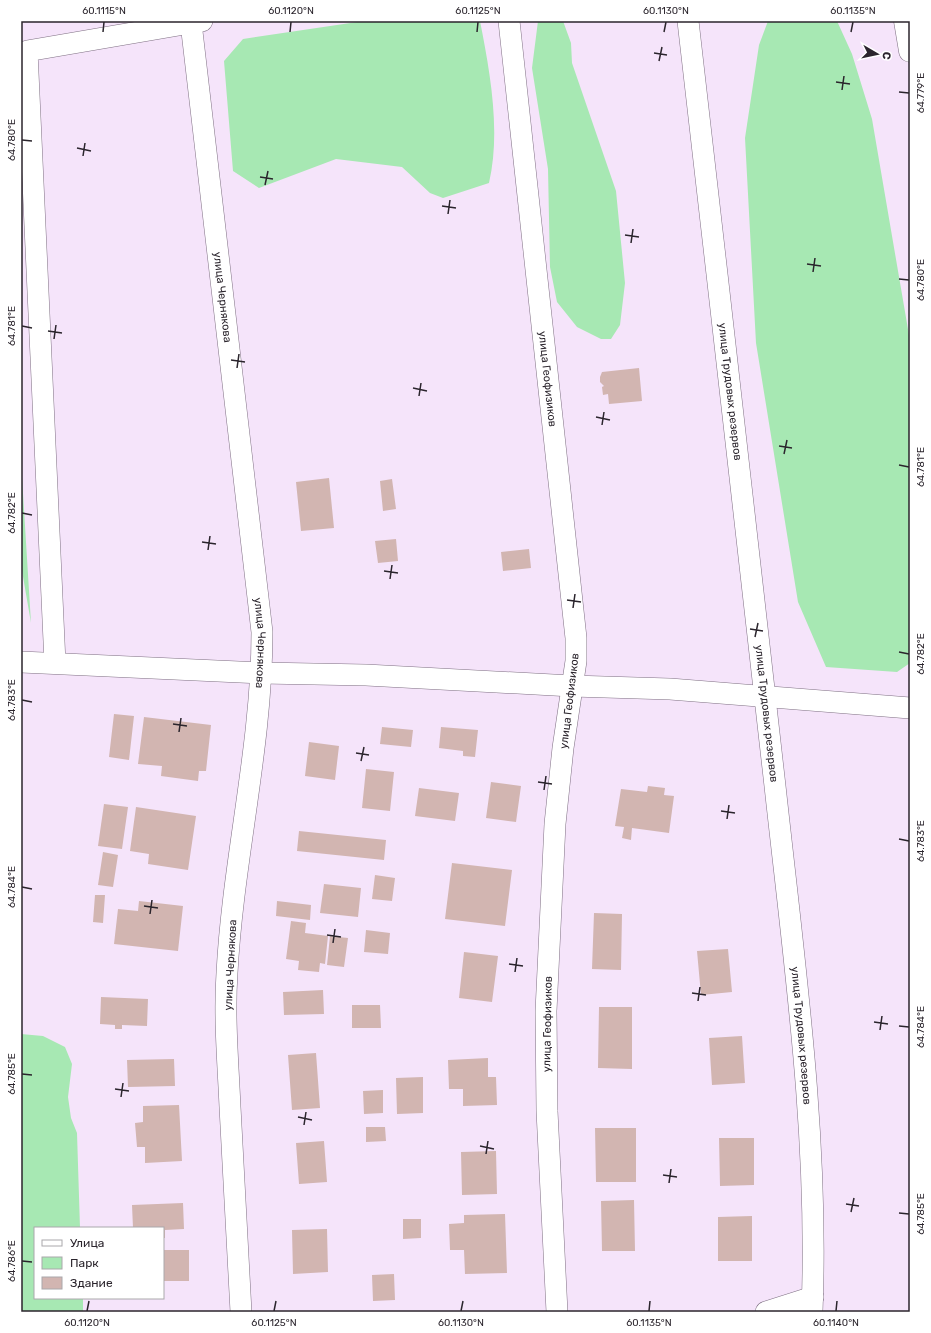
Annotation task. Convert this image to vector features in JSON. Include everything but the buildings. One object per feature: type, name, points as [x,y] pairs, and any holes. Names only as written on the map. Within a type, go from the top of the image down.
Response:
[{"type":"main road","points":[[905,21],[910,51]]},
{"type":"street","name":"улица Геофизиков","points":[[508,21],[576,638],[576,661],[563,748],[555,824],[546,1011],[547,1112],[557,1312]]},
{"type":"street","name":"улица Трудовых резервов","points":[[688,21],[766,696],[807,1080],[813,1198],[812,1305]]},
{"type":"street","points":[[55,663],[27,51],[197,22]]},
{"type":"street","name":"улица Чернякова","points":[[197,22],[262,632],[262,673],[227,974],[227,1029],[241,1312]]},
{"type":"street","points":[[21,662],[262,673],[366,675],[572,686],[670,689],[910,708]]},
{"type":"street","points":[[766,1312],[812,1305]]},
{"type":"green space","points":[[364,21],[480,21],[493,102],[494,143],[489,183],[443,198],[430,193],[402,167],[336,159],[259,188],[233,171],[224,61],[243,39]]},
{"type":"green space","points":[[538,21],[563,21],[571,43],[572,63],[616,191],[625,283],[620,325],[611,339],[601,339],[577,327],[557,302],[550,267],[548,169],[532,68]]},
{"type":"green space","points":[[768,21],[837,21],[852,54],[872,119],[910,341],[910,663],[897,672],[826,667],[798,602],[756,343],[745,138],[759,45]]},
{"type":"green space","points":[[21,461],[31,623],[21,565]]},
{"type":"green space","points":[[21,1034],[43,1036],[65,1047],[72,1064],[68,1097],[71,1118],[77,1133],[80,1227],[34,1227],[34,1299],[83,1299],[83,1312],[21,1312]]}]
